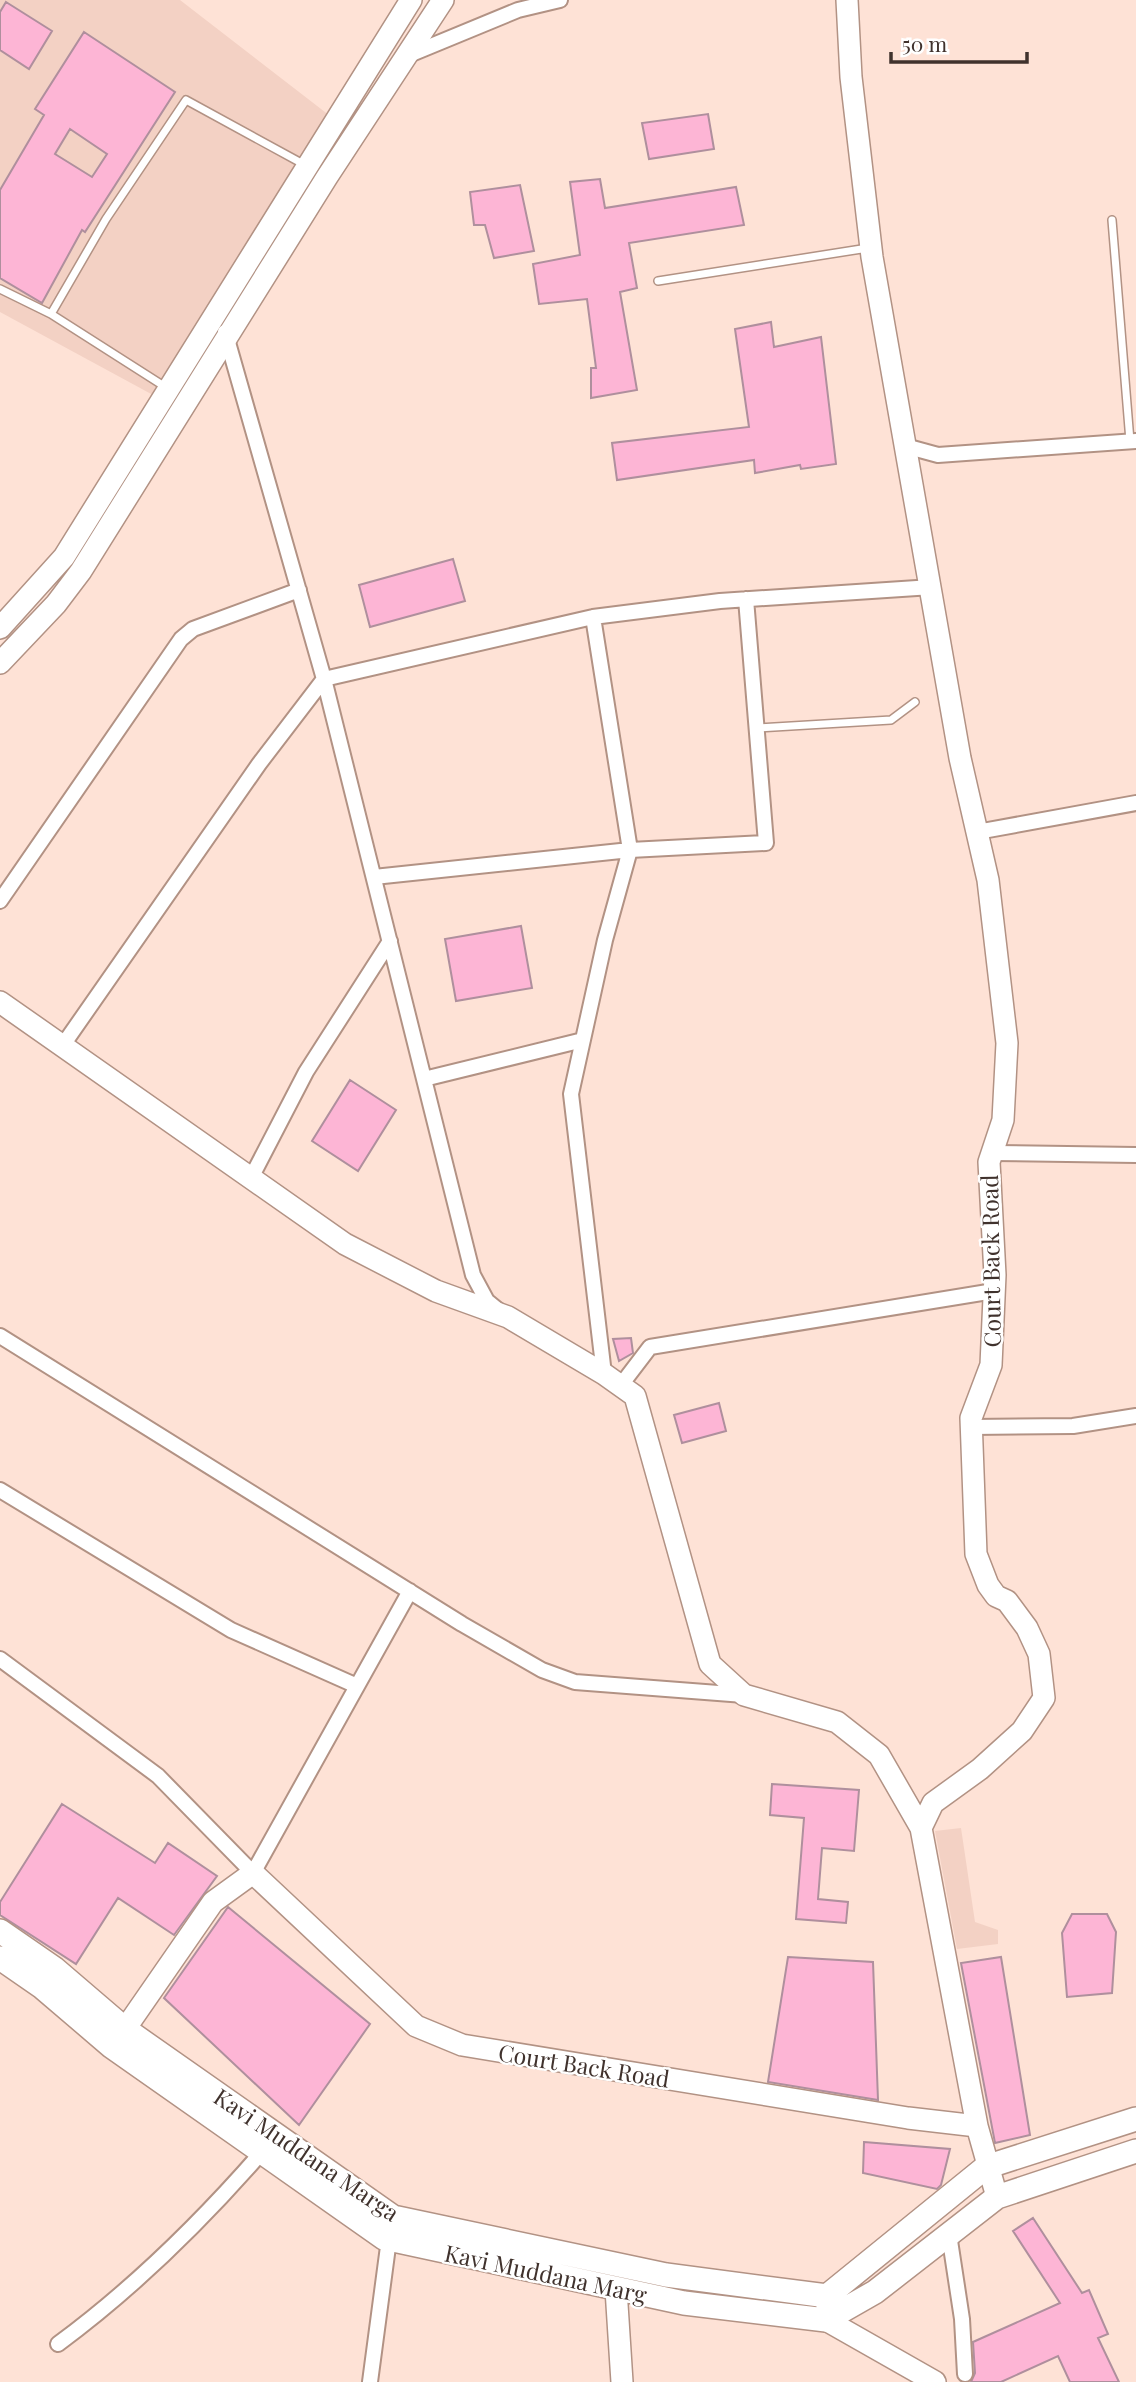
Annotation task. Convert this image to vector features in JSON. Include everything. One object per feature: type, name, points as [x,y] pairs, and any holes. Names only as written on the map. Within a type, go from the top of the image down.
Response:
[{"type":"main road","name":"Kavi Muddana Marga","points":[[0,1931],[55,1969],[125,2029],[393,2217],[666,2276],[827,2296]]},
{"type":"main road","name":"Kavi Muddana Marg","points":[[0,1958],[10,1973],[111,2046],[261,2153],[389,2239],[684,2303],[826,2320]]},
{"type":"main road","points":[[827,2296],[986,2167],[1136,2119]]},
{"type":"main road","points":[[826,2320],[875,2291],[998,2197],[1136,2151]]},
{"type":"street","points":[[0,628],[64,557],[411,0]]},
{"type":"street","points":[[0,663],[56,604],[81,571],[404,57],[443,0]]},
{"type":"street","points":[[404,57],[517,10],[560,0]]},
{"type":"street","name":"Court Back Road","points":[[847,0],[851,78],[871,248],[960,758],[988,880],[1007,1044],[1003,1120],[989,1162],[994,1291],[991,1364],[971,1427],[976,1554],[988,1585],[996,1596],[1007,1601],[1027,1628],[1039,1654],[1044,1698],[1022,1731],[980,1769],[933,1803],[921,1828]]},
{"type":"street","points":[[212,319],[228,335],[324,679],[472,1275],[487,1301],[508,1317],[612,1379],[635,1396],[710,1664],[744,1695]]},
{"type":"street","points":[[905,446],[938,455],[1133,441]]},
{"type":"street","points":[[63,1045],[258,764],[324,679],[593,617],[746,599],[932,587]]},
{"type":"street","points":[[0,901],[181,639],[193,629],[299,590]]},
{"type":"street","points":[[374,877],[630,850],[766,843],[746,599]]},
{"type":"street","points":[[593,617],[630,850],[605,940],[571,1094],[612,1379]]},
{"type":"street","points":[[977,832],[1136,803]]},
{"type":"street","points":[[251,1178],[306,1072],[390,941]]},
{"type":"street","points":[[0,1002],[345,1244],[436,1291],[508,1317]]},
{"type":"street","points":[[424,1079],[583,1040]]},
{"type":"street","points":[[992,1153],[1136,1155]]},
{"type":"street","points":[[612,1379],[650,1347],[994,1291]]},
{"type":"street","points":[[0,1336],[542,1670],[575,1682],[744,1695],[837,1722],[879,1755],[921,1828],[977,2126],[986,2167],[998,2197]]},
{"type":"street","points":[[971,1427],[1073,1426],[1136,1416]]},
{"type":"street","points":[[0,1490],[230,1630],[357,1686]]},
{"type":"street","points":[[125,2029],[213,1902],[253,1873],[410,1591]]},
{"type":"street","points":[[0,1660],[158,1776],[253,1873]]},
{"type":"street","name":"Court Back Road","points":[[253,1873],[416,2026],[462,2045],[977,2126]]},
{"type":"street","points":[[10,1973],[55,1969]]},
{"type":"street","points":[[58,2344],[145,2274],[207,2215],[261,2153]]},
{"type":"street","points":[[949,2234],[962,2319],[961,2350],[965,2374]]},
{"type":"street","points":[[370,2382],[389,2239]]},
{"type":"street","points":[[616,2289],[622,2382]]},
{"type":"street","points":[[827,2296],[826,2320],[935,2382]]},
{"type":"lane","points":[[51,314],[106,219],[186,100],[309,167]]},
{"type":"lane","points":[[1112,220],[1133,441]]},
{"type":"lane","points":[[658,281],[871,248]]},
{"type":"lane","points":[[0,289],[51,314],[168,388]]},
{"type":"lane","points":[[757,728],[891,720],[915,702]]},
{"type":"shaded area","points":[[0,0],[180,0],[334,119],[153,395],[0,312]]},
{"type":"shaded area","points":[[961,1828],[975,1922],[998,1930],[998,1944],[957,1949],[935,1831]]},
{"type":"building","points":[[6,2],[52,31],[29,69],[0,50],[0,12]]},
{"type":"building","points":[[84,32],[175,92],[85,232],[82,230],[42,303],[0,278],[0,190],[44,115],[35,109]],"holes":[[[70,129],[107,154],[92,177],[55,154]]]},
{"type":"building","points":[[708,114],[714,149],[649,159],[642,123]]},
{"type":"building","points":[[600,179],[605,208],[736,187],[744,225],[629,243],[637,288],[620,292],[637,390],[591,398],[591,368],[596,368],[587,299],[539,304],[533,264],[580,255],[570,182]]},
{"type":"building","points":[[520,185],[534,251],[494,258],[485,225],[474,225],[470,192]]},
{"type":"building","points":[[771,322],[774,347],[821,337],[836,464],[801,469],[800,465],[755,473],[754,460],[617,480],[612,443],[749,427],[735,329]]},
{"type":"building","points":[[453,559],[465,601],[370,627],[359,585]]},
{"type":"building","points":[[521,926],[532,988],[456,1001],[445,939]]},
{"type":"building","points":[[350,1080],[396,1110],[358,1171],[312,1141]]},
{"type":"building","points":[[631,1338],[633,1353],[619,1361],[613,1339]]},
{"type":"building","points":[[719,1403],[726,1431],[682,1443],[674,1415]]},
{"type":"building","points":[[772,1784],[859,1790],[854,1851],[822,1848],[818,1899],[848,1902],[846,1923],[796,1919],[804,1818],[770,1815]]},
{"type":"building","points":[[62,1804],[155,1863],[168,1843],[217,1876],[174,1935],[118,1898],[76,1964],[0,1915],[0,1902]]},
{"type":"building","points":[[228,1907],[370,2024],[299,2125],[164,1998]]},
{"type":"building","points":[[1072,1914],[1107,1914],[1116,1932],[1112,1993],[1067,1997],[1062,1933]]},
{"type":"building","points":[[788,1957],[873,1962],[878,2100],[768,2082]]},
{"type":"building","points":[[1001,1957],[1030,2135],[995,2143],[961,1963]]},
{"type":"building","points":[[864,2142],[950,2149],[941,2185],[937,2189],[863,2173]]},
{"type":"building","points":[[1033,2218],[1082,2293],[1089,2290],[1108,2334],[1098,2338],[1119,2382],[1070,2382],[1058,2356],[1001,2382],[971,2382],[975,2373],[973,2342],[1060,2303],[1013,2231]]}]
